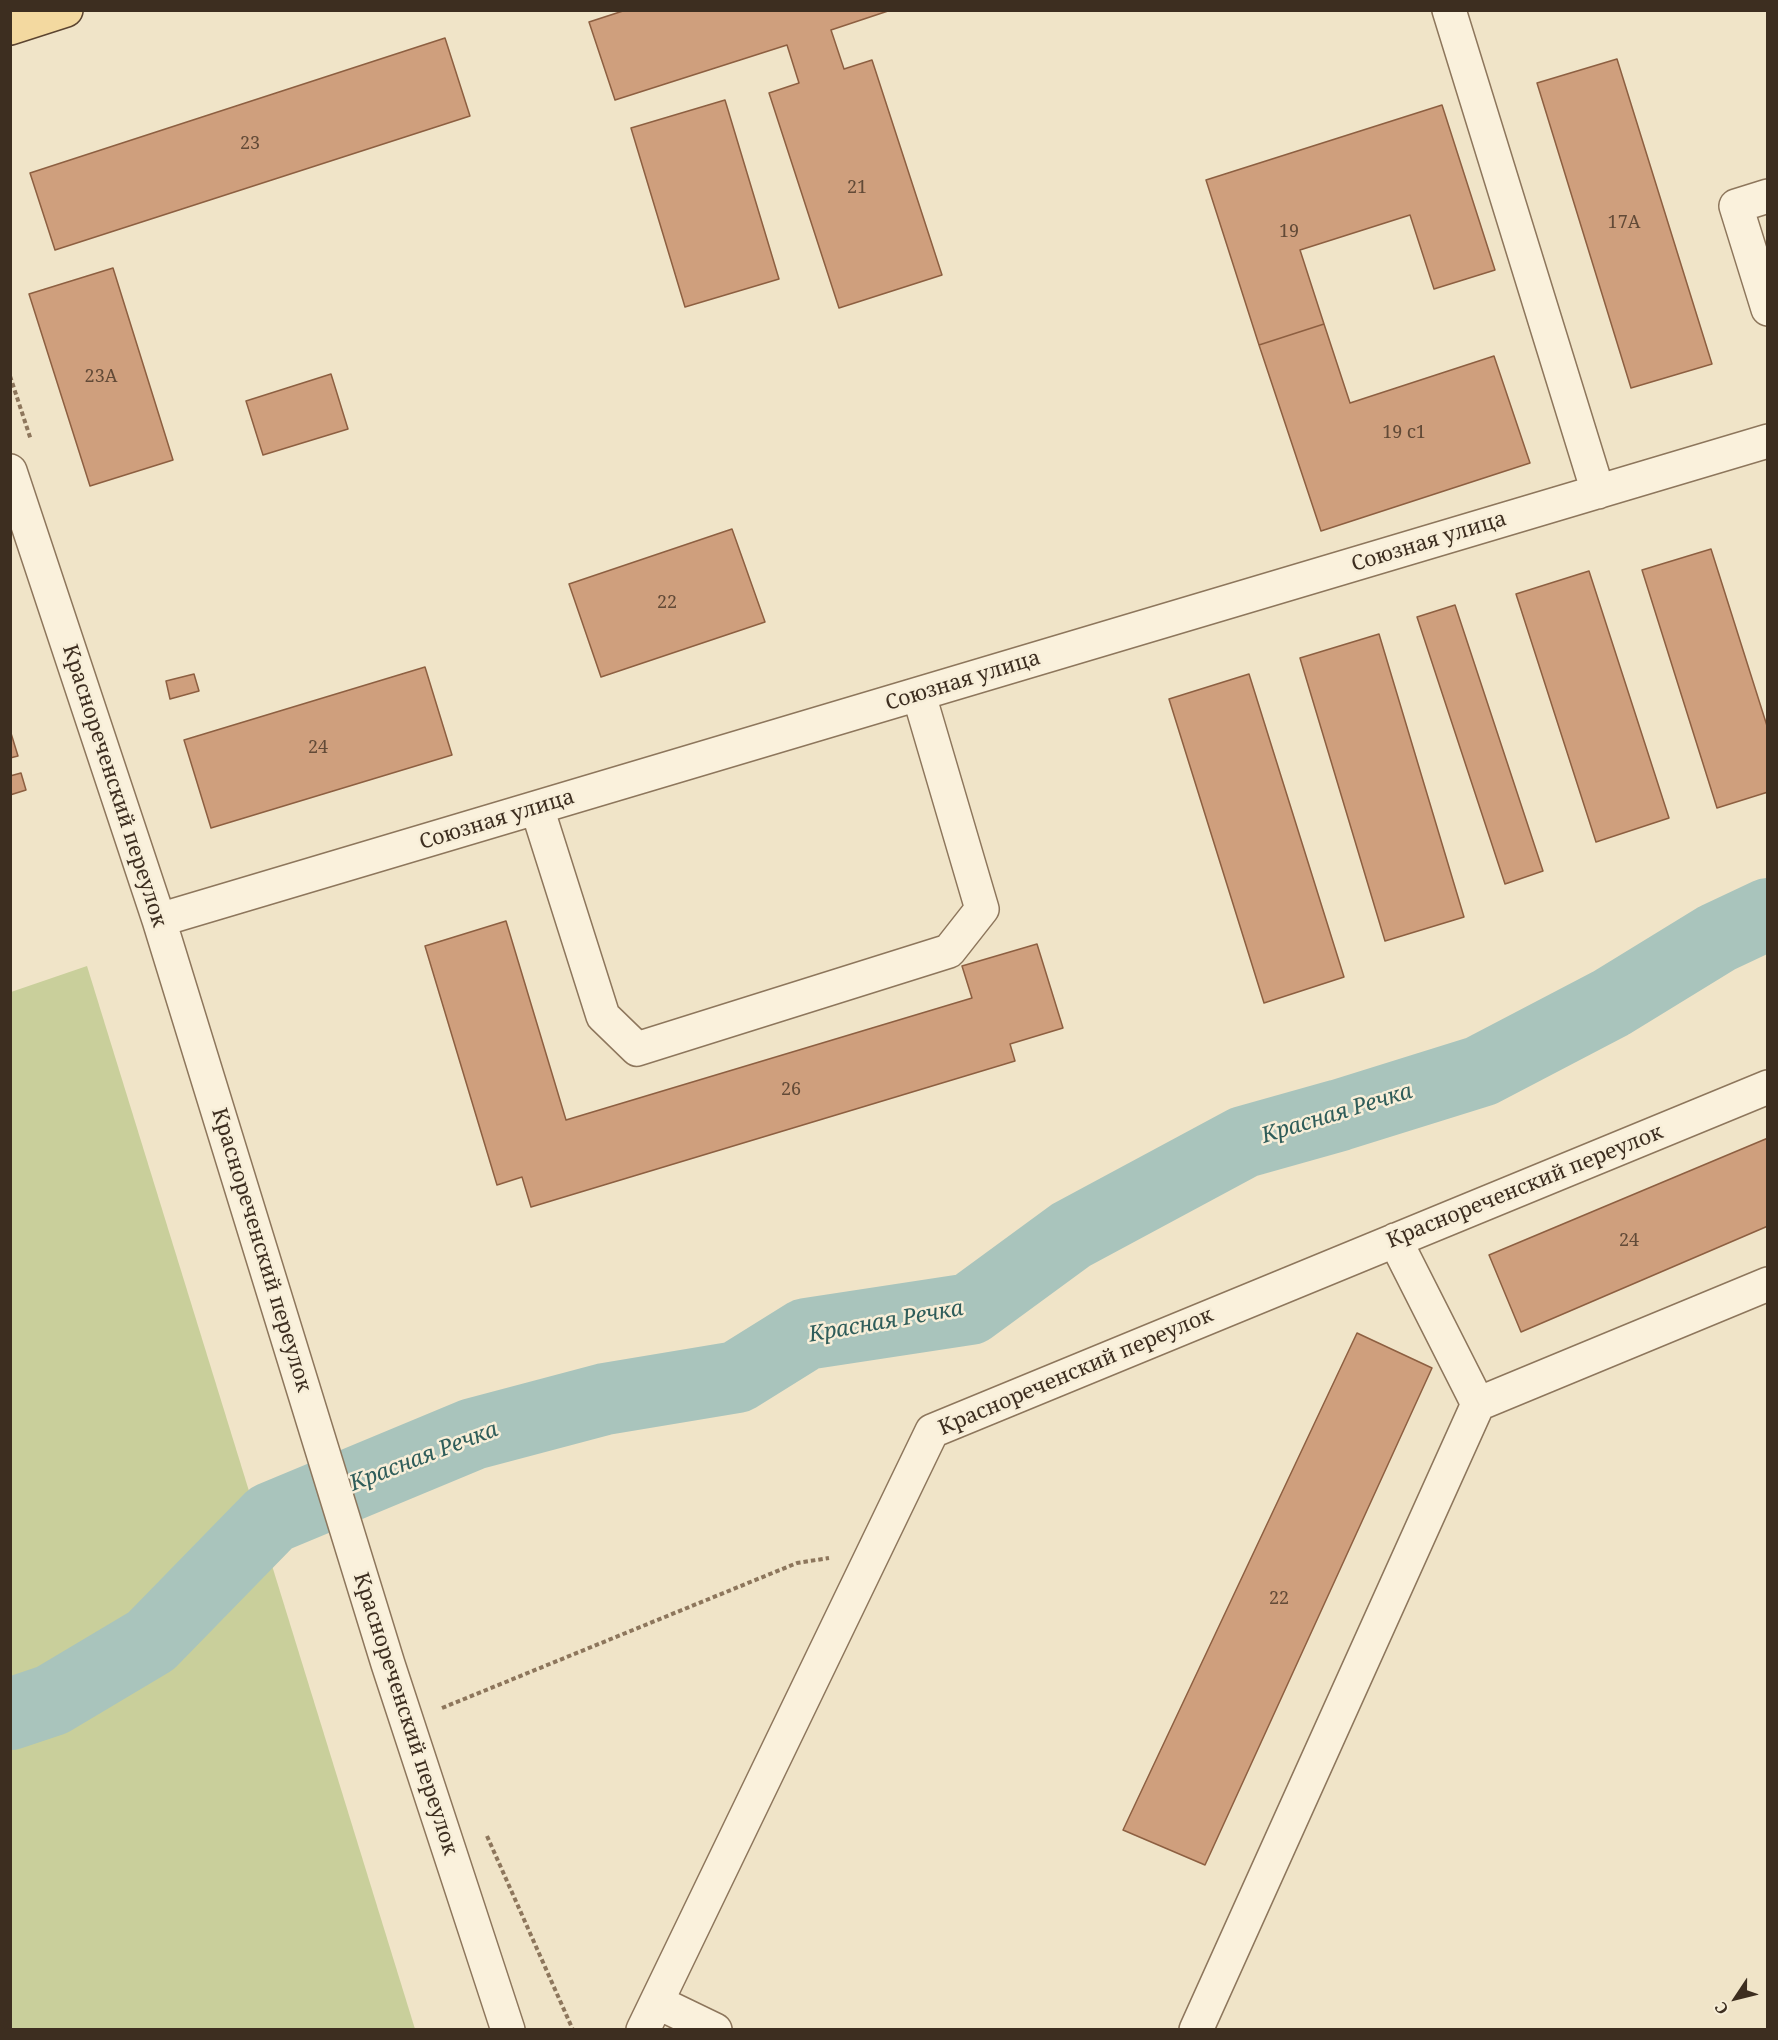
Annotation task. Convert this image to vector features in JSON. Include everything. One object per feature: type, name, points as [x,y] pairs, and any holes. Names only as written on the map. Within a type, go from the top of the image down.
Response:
[{"type":"main road","points":[[10,28],[66,10]]},
{"type":"street","points":[[1449,10],[1598,492]]},
{"type":"street","points":[[1767,196],[1736,206],[1767,309]]},
{"type":"street","name":"Союзная улица","points":[[159,920],[1767,441]]},
{"type":"street","name":"Краснореченский переулок","points":[[10,471],[159,920],[388,1664],[507,2030]]},
{"type":"street","points":[[537,808],[603,1016],[637,1049],[949,951],[982,909],[919,695]]},
{"type":"street","name":"Краснореченский переулок","points":[[650,2016],[932,1431],[1767,1087]]},
{"type":"street","points":[[1395,1240],[1478,1404]]},
{"type":"street","points":[[1196,2030],[1478,1404],[1767,1284]]},
{"type":"street","points":[[650,2016],[715,2030]]},
{"type":"path","points":[[439,1709],[797,1563],[874,1550]]},
{"type":"green space","points":[[87,966],[415,2029],[11,2029],[11,992]]},
{"type":"building","points":[[626,10],[891,10],[831,30],[844,69],[872,60],[942,275],[839,308],[769,93],[799,83],[787,45],[615,100],[589,22]]},
{"type":"building","points":[[445,38],[470,116],[55,250],[30,173]]},
{"type":"building","points":[[1617,59],[1712,364],[1631,388],[1537,83]]},
{"type":"building","points":[[725,100],[779,279],[685,307],[631,128]]},
{"type":"building","points":[[1442,105],[1495,270],[1434,289],[1410,215],[1300,250],[1324,324],[1259,345],[1206,180]]},
{"type":"building","points":[[113,268],[173,460],[90,486],[29,294]]},
{"type":"building","points":[[1324,324],[1350,403],[1494,356],[1530,463],[1321,531],[1259,345]]},
{"type":"building","points":[[331,374],[348,429],[263,455],[246,401]]},
{"type":"building","points":[[732,529],[765,622],[601,677],[569,584]]},
{"type":"building","points":[[1711,549],[1768,729],[1768,792],[1717,808],[1642,570]]},
{"type":"building","points":[[1589,571],[1669,818],[1596,842],[1516,594]]},
{"type":"building","points":[[1455,605],[1543,871],[1505,884],[1417,617]]},
{"type":"building","points":[[1379,634],[1464,917],[1385,941],[1300,658]]},
{"type":"building","points":[[425,667],[452,755],[211,828],[184,740]]},
{"type":"building","points":[[194,674],[199,691],[170,699],[166,681]]},
{"type":"building","points":[[1249,674],[1344,977],[1264,1003],[1169,699]]},
{"type":"building","points":[[10,730],[18,756],[10,758]]},
{"type":"building","points":[[21,773],[26,790],[10,795],[10,776]]},
{"type":"building","points":[[506,921],[566,1120],[972,998],[962,966],[1037,944],[1063,1028],[1010,1044],[1015,1061],[531,1207],[522,1177],[497,1185],[425,946]]},
{"type":"building","points":[[1768,1138],[1768,1226],[1521,1332],[1489,1255]]},
{"type":"building","points":[[1357,1333],[1432,1368],[1205,1865],[1123,1830]]},
{"type":"waterway","name":"Красная Речка","points":[[10,1714],[52,1700],[151,1641],[271,1518],[473,1434],[605,1399],[737,1377],[806,1334],[970,1309],[1071,1235],[1244,1142],[1481,1071],[1611,1003],[1717,938],[1768,914]]}]
